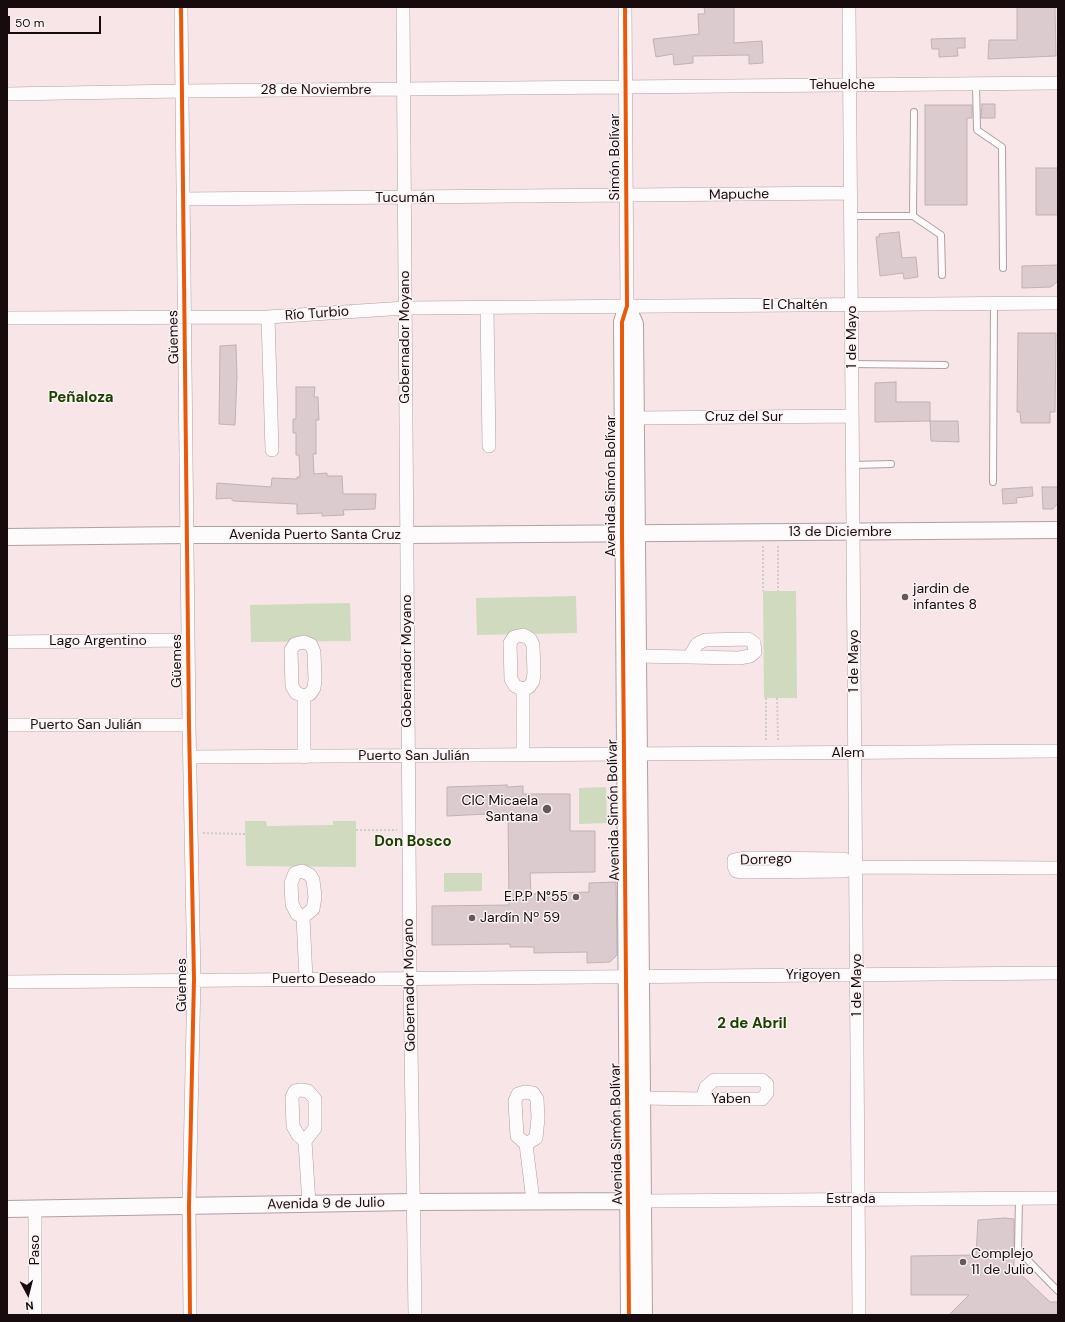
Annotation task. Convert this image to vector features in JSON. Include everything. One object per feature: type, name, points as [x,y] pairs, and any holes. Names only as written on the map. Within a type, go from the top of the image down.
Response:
[{"type":"street","name":"Güemes","points":[[180,7],[189,725],[194,979],[189,1206],[190,1315]]},
{"type":"street","name":"Gobernador Moyano","points":[[403,7],[408,829],[415,1315]]},
{"type":"street","name":"Simón Bolívar","points":[[625,7],[627,306]]},
{"type":"street","name":"1 de Mayo","points":[[849,7],[859,1315]]},
{"type":"street","name":"Tehuelche","points":[[626,87],[1058,83]]},
{"type":"street","name":"28 de Noviembre","points":[[7,94],[182,90],[626,87]]},
{"type":"street","name":"Mapuche","points":[[626,196],[851,193]]},
{"type":"street","name":"Tucumán","points":[[183,199],[626,196]]},
{"type":"street","name":"El Chaltén","points":[[627,306],[1058,303]]},
{"type":"street","name":"Río Turbio","points":[[7,318],[268,317],[405,308],[627,306]]},
{"type":"street","name":"Avenida Simón Bolívar","points":[[627,306],[635,324],[635,418],[629,533],[638,656],[631,754]]},
{"type":"street","name":"Avenida Simón Bolívar","points":[[627,306],[622,322],[629,533],[636,1201],[644,1315]]},
{"type":"street","points":[[487,308],[489,446]]},
{"type":"street","points":[[268,317],[272,450]]},
{"type":"street","name":"Cruz del Sur","points":[[635,418],[852,416]]},
{"type":"street","name":"13 de Diciembre","points":[[629,533],[1058,530]]},
{"type":"street","name":"Avenida Puerto Santa Cruz","points":[[7,537],[187,534],[406,535],[629,533]]},
{"type":"street","name":"Lago Argentino","points":[[7,642],[188,640]]},
{"type":"street","points":[[638,656],[690,656]]},
{"type":"street","points":[[523,689],[523,755]]},
{"type":"street","points":[[304,696],[304,757]]},
{"type":"street","name":"Puerto San Julián","points":[[7,725],[189,725]]},
{"type":"street","name":"Alem","points":[[631,754],[1058,751]]},
{"type":"street","name":"Puerto San Julián","points":[[190,757],[631,754]]},
{"type":"street","name":"Dorrego","points":[[856,867],[844,859],[829,858],[744,858],[734,860],[736,871],[741,872],[845,871],[856,867],[1058,868]]},
{"type":"street","points":[[303,917],[306,979]]},
{"type":"street","name":"Yrigoyen","points":[[633,976],[1058,973]]},
{"type":"street","name":"Avenida Simón Bolívar","points":[[630,1315],[641,1098],[633,976]]},
{"type":"street","name":"Puerto Deseado","points":[[7,982],[194,979],[633,976]]},
{"type":"street","name":"Yaben","points":[[641,1098],[702,1099]]},
{"type":"street","points":[[305,1141],[309,1204]]},
{"type":"street","points":[[526,1144],[533,1202]]},
{"type":"street","name":"Estrada","points":[[636,1201],[1058,1198]]},
{"type":"street","name":"Avenida 9 de Julio","points":[[7,1208],[413,1202],[636,1201]]},
{"type":"street","name":"Paso","points":[[35,1208],[36,1315]]},
{"type":"lane","points":[[976,84],[977,130],[1002,147],[1003,268]]},
{"type":"lane","points":[[914,112],[914,216]]},
{"type":"lane","points":[[851,216],[914,216],[941,235],[942,275]]},
{"type":"lane","points":[[993,482],[994,303]]},
{"type":"lane","points":[[852,364],[945,365]]},
{"type":"lane","points":[[853,466],[891,464]]},
{"type":"lane","points":[[1019,1198],[1018,1250],[1058,1291]]},
{"type":"path","points":[[763,591],[770,532]]},
{"type":"path","points":[[770,532],[778,591]]},
{"type":"path","points":[[766,698],[772,753]]},
{"type":"path","points":[[772,753],[777,698]]},
{"type":"path","points":[[356,830],[408,829]]},
{"type":"path","points":[[192,832],[245,834]]},
{"type":"green space","points":[[763,591],[796,591],[797,698],[764,698]]},
{"type":"green space","points":[[576,596],[577,633],[477,635],[476,598]]},
{"type":"green space","points":[[350,603],[351,641],[251,642],[250,605]]},
{"type":"green space","points":[[606,787],[607,823],[579,824],[579,788]]},
{"type":"green space","points":[[245,821],[266,821],[267,826],[333,825],[333,821],[356,821],[356,867],[246,866]]},
{"type":"green space","points":[[444,873],[482,873],[482,891],[444,892]]},
{"type":"building","points":[[704,7],[734,7],[734,43],[762,41],[763,63],[749,64],[749,55],[693,56],[693,63],[674,65],[673,54],[656,57],[653,39],[699,34],[698,14],[705,14]]},
{"type":"building","points":[[1017,7],[1055,7],[1056,56],[988,59],[989,40],[1017,40]]},
{"type":"building","points":[[965,38],[965,48],[957,48],[958,56],[939,57],[939,49],[932,49],[931,39]]},
{"type":"building","points":[[982,104],[995,104],[995,118],[981,118]]},
{"type":"building","points":[[925,105],[972,105],[972,118],[967,118],[967,205],[925,205]]},
{"type":"building","points":[[1036,168],[1058,168],[1058,215],[1036,215]]},
{"type":"building","points":[[899,232],[902,258],[916,257],[918,277],[904,279],[903,273],[880,276],[876,237],[879,237],[879,234]]},
{"type":"building","points":[[1058,265],[1058,281],[1051,287],[1022,288],[1022,266]]},
{"type":"building","points":[[1018,333],[1056,333],[1055,412],[1050,412],[1050,423],[1021,423],[1020,412],[1017,412]]},
{"type":"building","points":[[236,345],[237,376],[235,425],[219,424],[220,346]]},
{"type":"building","points":[[896,382],[896,402],[930,402],[930,421],[875,422],[875,383]]},
{"type":"building","points":[[296,387],[315,387],[314,397],[318,397],[319,420],[316,420],[316,454],[313,454],[314,474],[327,473],[327,476],[342,476],[343,494],[376,494],[375,509],[343,510],[344,515],[322,516],[322,513],[297,514],[297,504],[233,501],[231,498],[216,499],[217,483],[271,487],[272,478],[297,479],[297,477],[300,477],[299,455],[296,455],[296,433],[293,433],[293,419],[296,419]]},
{"type":"building","points":[[930,421],[958,421],[959,442],[931,441]]},
{"type":"building","points":[[1032,487],[1033,496],[1016,498],[1017,503],[1003,504],[1002,489]]},
{"type":"building","points":[[1042,487],[1058,487],[1058,503],[1053,509],[1043,509]]},
{"type":"building","points":[[507,785],[507,787],[523,786],[523,794],[570,794],[570,831],[595,831],[595,872],[530,873],[531,894],[589,892],[589,883],[616,882],[617,955],[610,962],[587,963],[587,952],[534,953],[534,947],[510,947],[510,944],[432,945],[432,906],[509,905],[508,813],[447,816],[447,787]]},
{"type":"building","name":"Complejo 11 de Julio","points":[[1005,1218],[1014,1219],[1014,1268],[1050,1302],[1058,1302],[1058,1315],[949,1315],[969,1295],[911,1295],[911,1256],[976,1255],[978,1220]]},
{"type":"cycle path","points":[[181,7],[189,725],[194,979],[189,1206],[190,1315]]},
{"type":"cycle path","points":[[625,7],[627,306],[622,322],[622,533],[629,1315]]},
{"type":"place","name":"jardin de infantes 8","points":[[905,597]]},
{"type":"place","name":"CIC Micaela Santana","points":[[547,809]]},
{"type":"place","name":"E.P.P N°55","points":[[576,897]]},
{"type":"place","name":"Jardín Nº 59","points":[[472,918]]},
{"type":"place","name":"Complejo 11 de Julio","points":[[963,1262]]},
{"type":"district","name":"Peñaloza","points":[[81,398]]},
{"type":"district","name":"Don Bosco","points":[[413,842]]},
{"type":"district","name":"2 de Abril","points":[[752,1024]]}]
